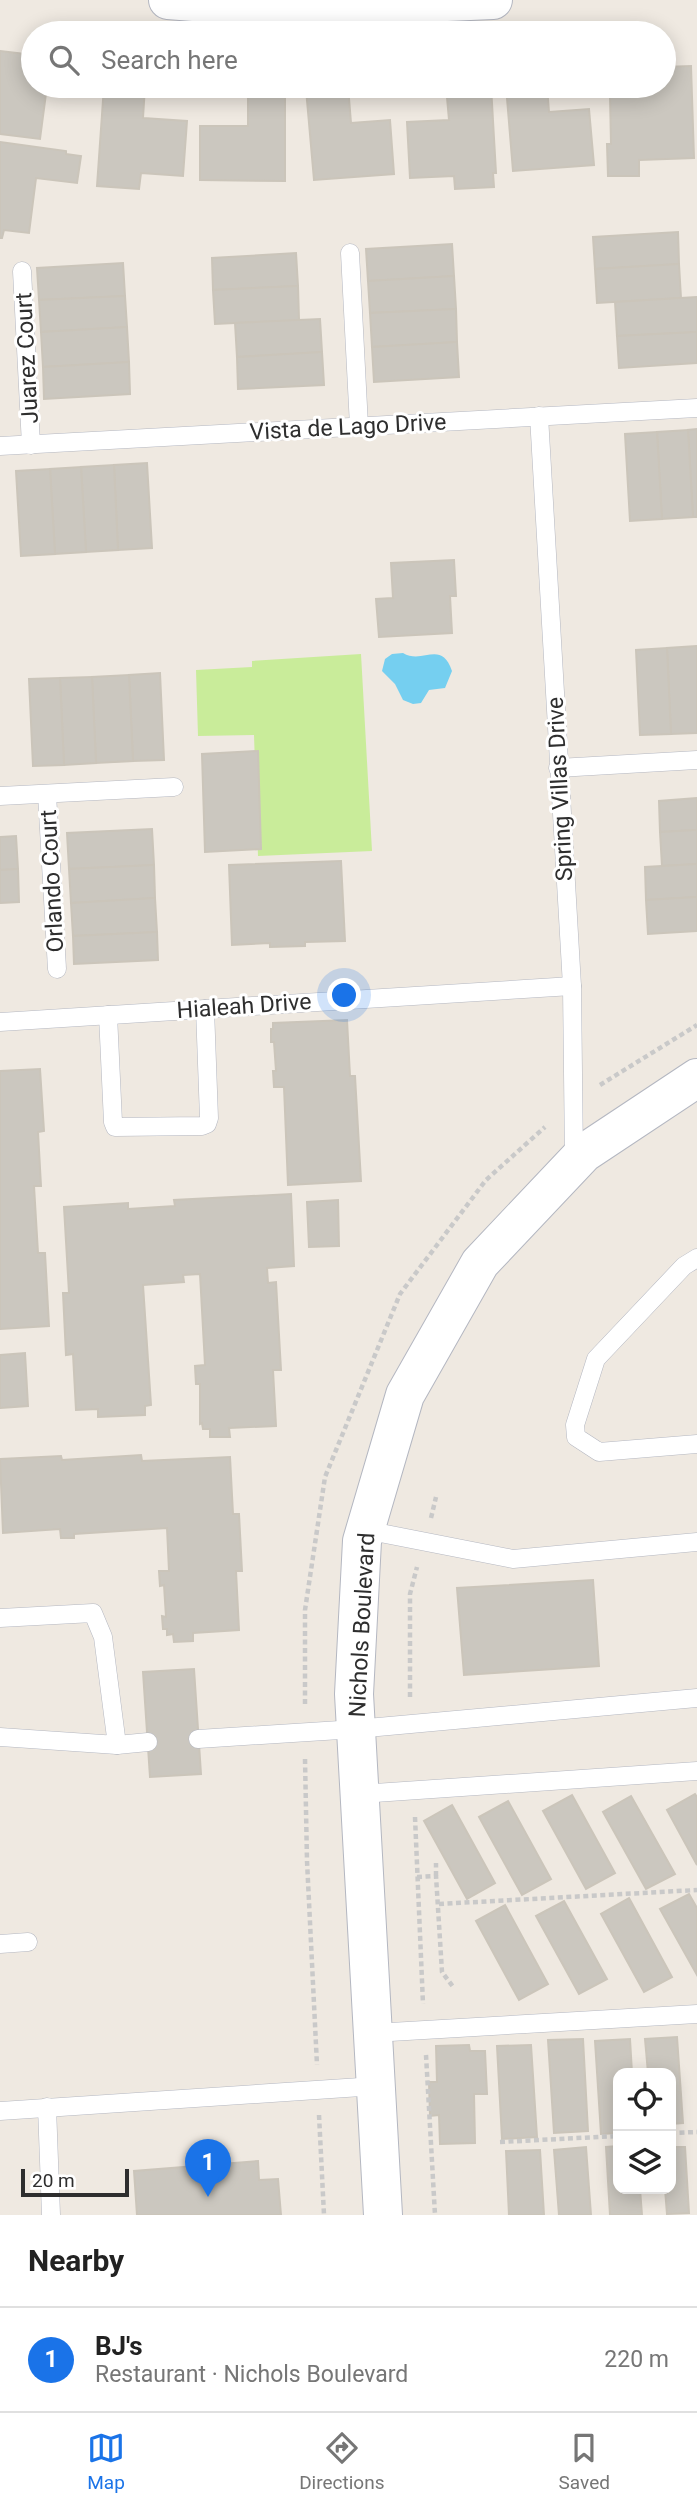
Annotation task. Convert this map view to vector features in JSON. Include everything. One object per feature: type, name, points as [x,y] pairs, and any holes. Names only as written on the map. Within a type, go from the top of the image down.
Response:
[{"type":"street","points":[[168,0],[284,9],[493,0]]},
{"type":"street","name":"Nichols Boulevard","points":[[383,2215],[356,1729],[356,1671],[362,1541],[365,1530],[405,1395],[480,1263],[584,1153],[697,1078]]},
{"type":"lane","points":[[350,253],[359,426]]},
{"type":"lane","name":"Juarez Court","points":[[22,271],[31,444]]},
{"type":"lane","name":"Vista de Lago Drive","points":[[0,446],[697,408]]},
{"type":"lane","name":"Spring Villas Drive","points":[[539,416],[572,986],[575,1162]]},
{"type":"lane","points":[[558,768],[697,760]]},
{"type":"lane","points":[[0,782],[0,796],[174,787]]},
{"type":"lane","name":"Orlando Court","points":[[47,794],[57,969]]},
{"type":"lane","name":"Hialeah Drive","points":[[0,1022],[572,986]]},
{"type":"lane","points":[[108,1015],[115,1127],[202,1126],[207,1124],[209,1118],[205,1009]]},
{"type":"lane","points":[[697,1258],[684,1266],[596,1359],[575,1424],[576,1437],[598,1452],[697,1444]]},
{"type":"lane","points":[[365,1530],[513,1559],[697,1542]]},
{"type":"lane","points":[[0,1618],[93,1613],[103,1637],[117,1745]]},
{"type":"lane","points":[[198,1739],[356,1729],[697,1698]]},
{"type":"lane","points":[[0,1737],[117,1745],[148,1742]]},
{"type":"lane","points":[[360,1794],[697,1771]]},
{"type":"lane","points":[[0,1944],[28,1942]]},
{"type":"lane","points":[[373,2033],[697,2014]]},
{"type":"lane","points":[[0,2111],[376,2086]]},
{"type":"lane","points":[[47,2107],[51,2215]]},
{"type":"path","points":[[411,1724],[410,1594],[436,1497]]},
{"type":"path","points":[[414,1790],[435,2215]]},
{"type":"path","points":[[436,1863],[442,1972],[454,1988]]},
{"type":"path","points":[[417,1877],[436,1876]]},
{"type":"path","points":[[439,1904],[697,1890]]},
{"type":"path","points":[[676,2133],[697,2132]]},
{"type":"path","points":[[500,2142],[613,2136]]},
{"type":"green space","points":[[361,654],[372,851],[258,856],[254,735],[198,736],[196,670],[252,667],[252,661]]},
{"type":"water","points":[[403,653],[410,656],[443,656],[452,671],[445,688],[429,690],[421,703],[413,704],[403,700],[395,684],[382,671],[385,659],[392,654]]},
{"type":"building","points":[[0,51],[21,54],[21,98],[45,98],[40,139],[0,134]]},
{"type":"building","points":[[691,66],[694,158],[639,160],[639,176],[608,176],[607,144],[611,144],[610,98],[676,98],[676,67]]},
{"type":"building","points":[[103,98],[144,98],[143,118],[187,121],[183,176],[141,173],[139,189],[97,186]]},
{"type":"building","points":[[248,98],[285,98],[285,181],[200,180],[200,126],[248,126]]},
{"type":"building","points":[[307,98],[349,98],[351,123],[390,120],[394,174],[314,180]]},
{"type":"building","points":[[447,98],[492,98],[496,173],[493,173],[494,187],[455,189],[454,176],[410,178],[407,122],[449,120]]},
{"type":"building","points":[[507,98],[548,98],[549,112],[589,109],[594,165],[513,171]]},
{"type":"building","points":[[0,142],[66,151],[66,154],[81,156],[77,183],[36,178],[29,233],[4,230],[2,238],[0,238]]},
{"type":"building","points":[[678,232],[679,264],[595,269],[593,237]]},
{"type":"building","points":[[452,244],[454,276],[368,281],[366,249]]},
{"type":"building","points":[[296,253],[298,286],[213,290],[212,258]]},
{"type":"building","points":[[123,263],[125,296],[39,300],[37,268]]},
{"type":"building","points":[[679,264],[681,298],[597,303],[595,269]]},
{"type":"building","points":[[454,276],[456,309],[370,313],[368,281]]},
{"type":"building","points":[[298,286],[299,320],[215,324],[213,290]]},
{"type":"building","points":[[125,296],[127,327],[41,332],[39,300]]},
{"type":"building","points":[[697,297],[697,332],[617,336],[615,302]]},
{"type":"building","points":[[456,309],[457,342],[372,347],[370,313]]},
{"type":"building","points":[[320,319],[322,352],[237,357],[235,323]]},
{"type":"building","points":[[127,327],[129,362],[43,367],[41,332]]},
{"type":"building","points":[[697,332],[697,363],[619,368],[617,336]]},
{"type":"building","points":[[457,342],[459,377],[374,382],[372,347]]},
{"type":"building","points":[[322,352],[324,385],[238,389],[237,357]]},
{"type":"building","points":[[129,362],[130,394],[44,399],[43,367]]},
{"type":"building","points":[[697,429],[697,517],[693,517],[688,430]]},
{"type":"building","points":[[688,430],[693,517],[662,519],[657,432]]},
{"type":"building","points":[[657,432],[662,519],[630,521],[625,434]]},
{"type":"building","points":[[147,463],[152,548],[118,550],[114,465]]},
{"type":"building","points":[[114,465],[118,550],[86,552],[81,467]]},
{"type":"building","points":[[81,467],[86,552],[55,554],[50,469]]},
{"type":"building","points":[[50,469],[55,554],[21,556],[16,471]]},
{"type":"building","points":[[454,560],[456,596],[450,596],[452,633],[379,637],[376,599],[393,598],[391,563]]},
{"type":"building","points":[[697,646],[697,733],[671,734],[667,648]]},
{"type":"building","points":[[667,648],[671,734],[640,735],[636,650]]},
{"type":"building","points":[[160,673],[164,760],[133,761],[129,675]]},
{"type":"building","points":[[129,675],[133,761],[96,763],[92,677]]},
{"type":"building","points":[[92,677],[96,763],[64,765],[60,678]]},
{"type":"building","points":[[60,678],[64,765],[33,766],[29,679]]},
{"type":"building","points":[[258,751],[261,849],[205,852],[202,754]]},
{"type":"building","points":[[697,798],[697,830],[660,832],[659,801]]},
{"type":"building","points":[[152,829],[154,865],[69,869],[67,833]]},
{"type":"building","points":[[697,830],[697,864],[662,866],[660,832]]},
{"type":"building","points":[[16,836],[18,869],[0,870],[0,837]]},
{"type":"building","points":[[341,861],[345,941],[305,942],[305,946],[270,947],[270,943],[232,945],[229,865]]},
{"type":"building","points":[[697,864],[697,897],[646,900],[645,867]]},
{"type":"building","points":[[154,865],[155,898],[71,903],[69,869]]},
{"type":"building","points":[[18,869],[19,902],[0,903],[0,870]]},
{"type":"building","points":[[697,897],[697,931],[648,934],[646,900]]},
{"type":"building","points":[[155,898],[157,932],[73,936],[71,903]]},
{"type":"building","points":[[157,932],[158,960],[74,964],[73,936]]},
{"type":"building","points":[[347,1020],[350,1076],[355,1076],[361,1181],[288,1185],[284,1087],[274,1087],[273,1071],[276,1071],[274,1042],[271,1042],[273,1023]]},
{"type":"building","points":[[40,1069],[44,1131],[38,1132],[41,1186],[34,1186],[38,1253],[45,1253],[49,1326],[0,1329],[0,1071]]},
{"type":"building","points":[[291,1194],[294,1266],[267,1268],[268,1283],[276,1282],[281,1370],[273,1370],[276,1426],[229,1428],[230,1437],[210,1437],[210,1429],[203,1429],[202,1423],[200,1424],[200,1384],[196,1384],[195,1366],[205,1365],[200,1274],[183,1275],[184,1282],[143,1285],[151,1405],[145,1406],[145,1415],[98,1417],[98,1409],[76,1410],[73,1354],[66,1355],[63,1293],[69,1293],[64,1207],[128,1203],[128,1209],[175,1206],[174,1200]]},
{"type":"building","points":[[338,1200],[339,1246],[309,1247],[307,1202]]},
{"type":"building","points":[[25,1353],[28,1406],[0,1408],[0,1355]]},
{"type":"building","points":[[141,1455],[142,1461],[230,1457],[233,1514],[239,1514],[242,1571],[236,1571],[239,1630],[193,1633],[193,1641],[174,1642],[173,1634],[167,1635],[167,1629],[163,1629],[162,1616],[166,1617],[164,1585],[160,1586],[159,1571],[169,1571],[167,1528],[74,1534],[74,1538],[61,1538],[60,1529],[3,1533],[0,1459],[61,1456],[62,1460]]},
{"type":"building","points":[[593,1580],[599,1666],[464,1675],[457,1588]]},
{"type":"building","points":[[194,1669],[201,1774],[150,1777],[143,1672]]},
{"type":"building","points":[[695,1794],[697,1797],[697,1865],[667,1810]]},
{"type":"building","points":[[572,1795],[615,1873],[586,1889],[543,1811]]},
{"type":"building","points":[[631,1796],[675,1874],[646,1889],[603,1812]]},
{"type":"building","points":[[508,1801],[551,1879],[522,1895],[479,1817]]},
{"type":"building","points":[[452,1805],[495,1883],[467,1899],[424,1821]]},
{"type":"building","points":[[689,1894],[697,1908],[697,1975],[660,1909]]},
{"type":"building","points":[[629,1898],[672,1977],[644,1992],[601,1914]]},
{"type":"building","points":[[564,1901],[607,1979],[579,1994],[536,1916]]},
{"type":"building","points":[[505,1905],[548,1984],[519,2000],[476,1921]]},
{"type":"building","points":[[677,2037],[683,2123],[676,2124],[676,2068],[648,2068],[645,2039]]},
{"type":"building","points":[[583,2039],[588,2131],[554,2133],[548,2040]]},
{"type":"building","points":[[630,2039],[632,2068],[613,2068],[613,2133],[601,2134],[595,2041]]},
{"type":"building","points":[[469,2045],[470,2051],[485,2051],[487,2094],[474,2094],[475,2143],[440,2144],[439,2115],[430,2116],[429,2082],[437,2082],[436,2046]]},
{"type":"building","points":[[531,2045],[537,2137],[502,2139],[497,2046]]},
{"type":"building","points":[[613,2146],[613,2194],[640,2194],[642,2215],[610,2215],[606,2147]]},
{"type":"building","points":[[586,2147],[591,2215],[559,2215],[554,2150]]},
{"type":"building","points":[[676,2147],[685,2147],[689,2213],[667,2214],[665,2194],[676,2194]]},
{"type":"building","points":[[540,2150],[544,2215],[509,2215],[506,2151]]},
{"type":"building","points":[[258,2161],[259,2180],[278,2179],[281,2215],[137,2215],[134,2171]]},
{"type":"place","name":"BJ's","points":[[208,2197]]}]
